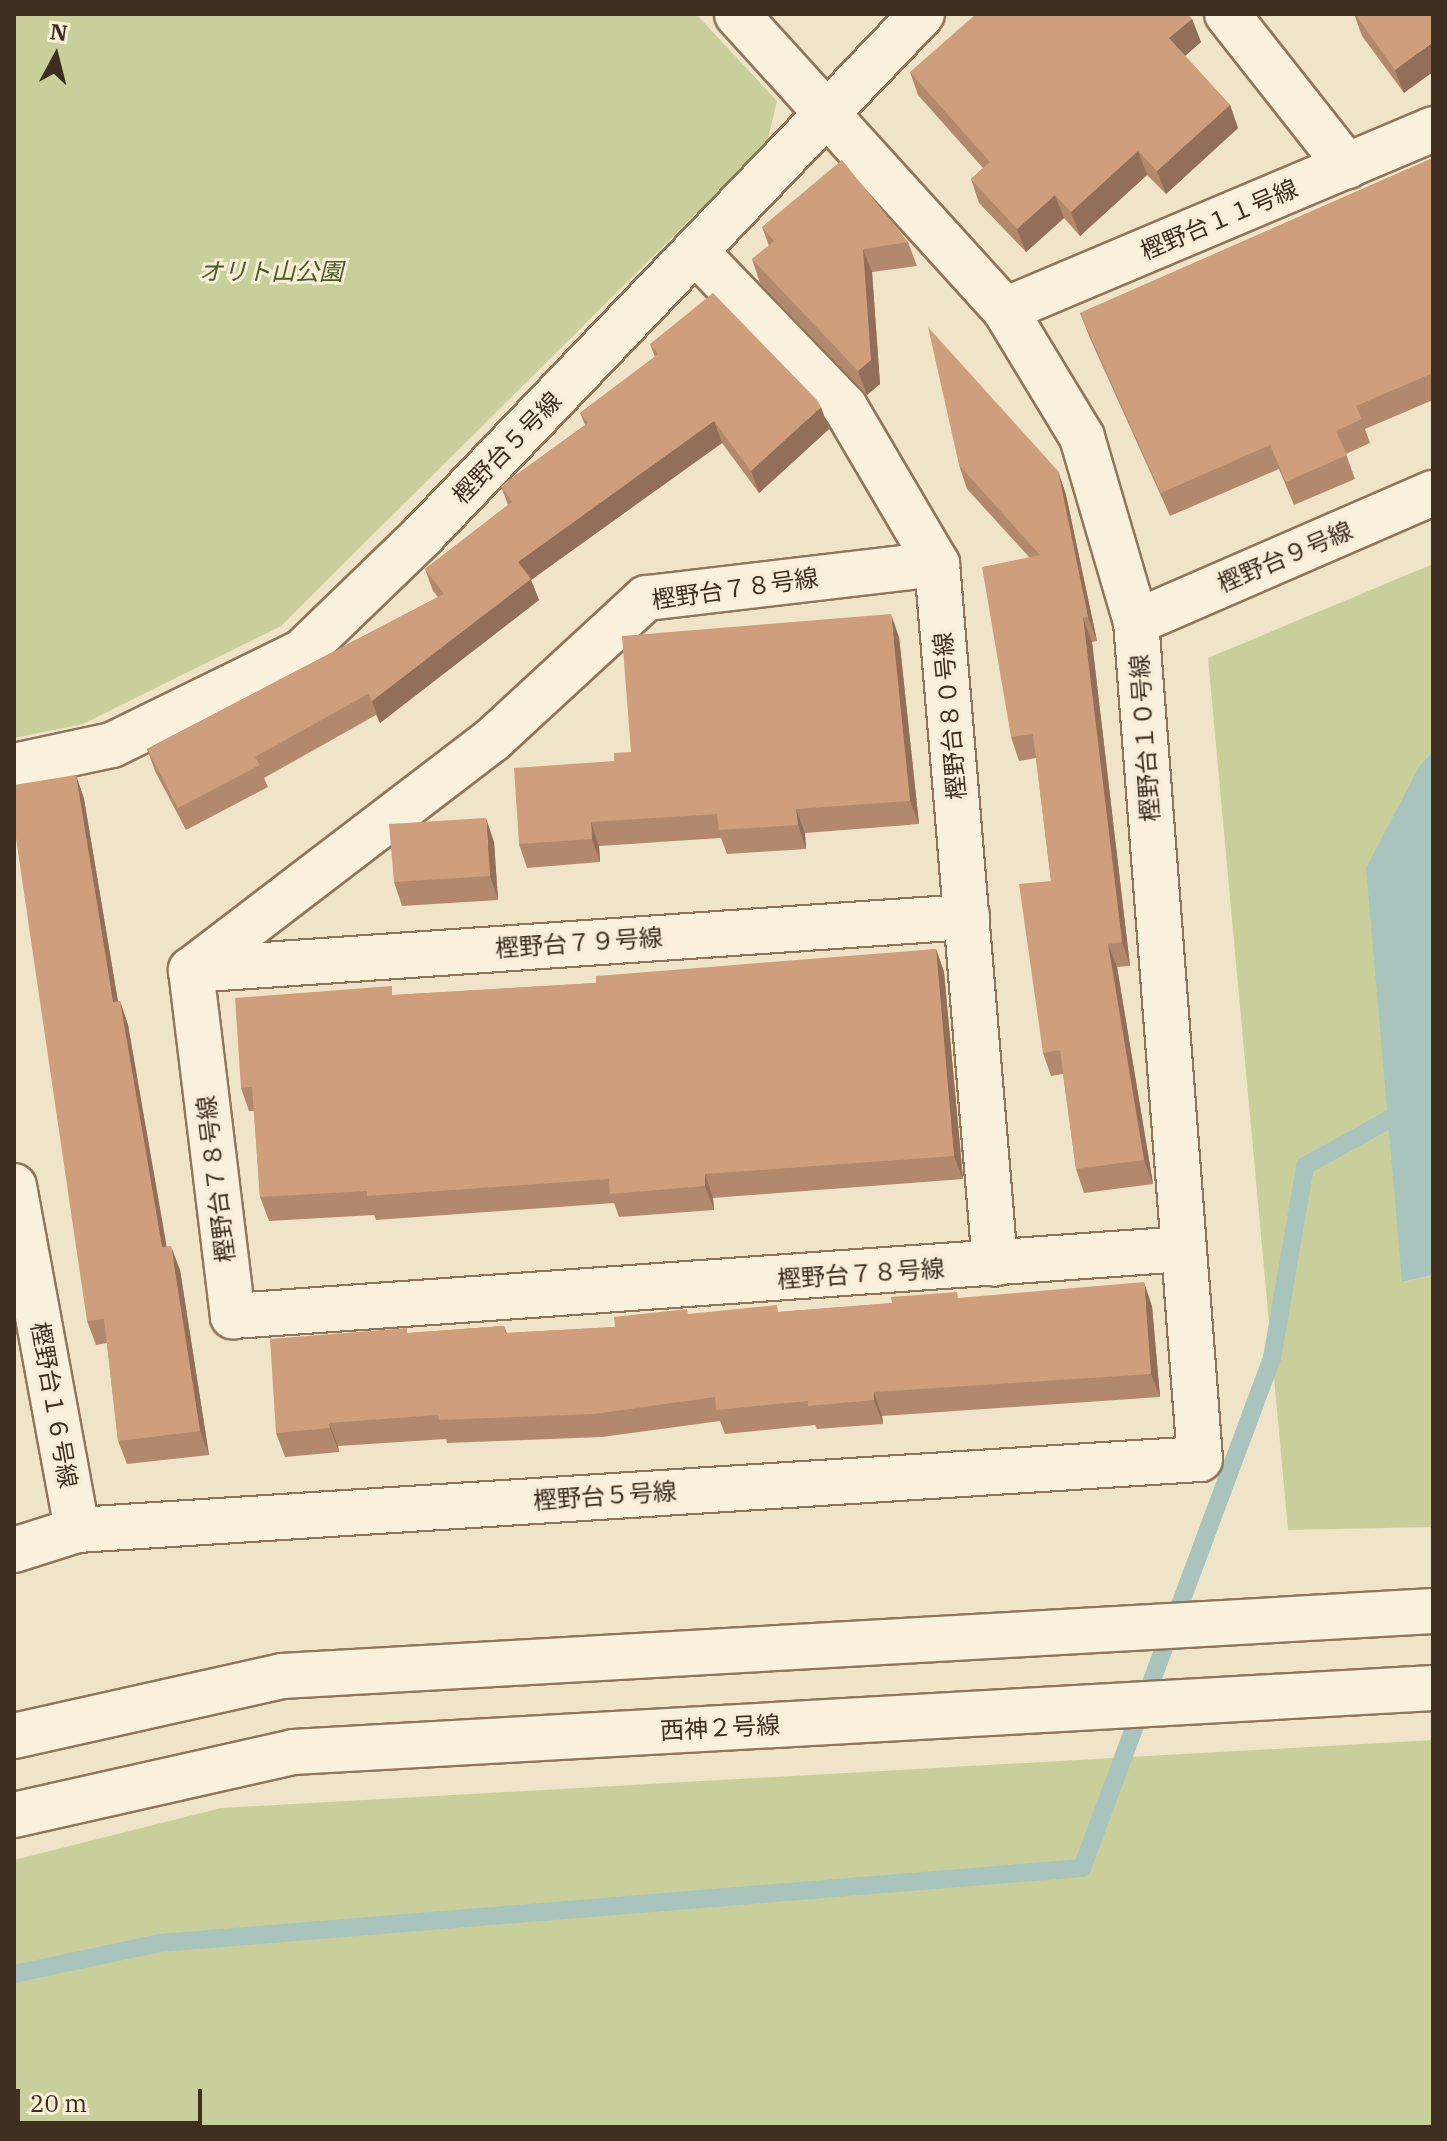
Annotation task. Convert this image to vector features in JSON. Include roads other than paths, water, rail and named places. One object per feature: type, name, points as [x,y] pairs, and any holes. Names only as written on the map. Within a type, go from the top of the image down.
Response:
[{"type":"street","name":"樫野台１０号線","points":[[737,14],[1005,310],[1082,437],[1136,622],[1200,1459]]},
{"type":"street","name":"樫野台５号線","points":[[14,766],[112,745],[302,652],[424,534],[922,14]]},
{"type":"street","points":[[1227,14],[1347,166]]},
{"type":"street","name":"樫野台１１号線","points":[[1005,310],[1433,129]]},
{"type":"street","name":"樫野台８０号線","points":[[695,251],[845,407],[937,564],[995,1264]]},
{"type":"street","name":"樫野台９号線","points":[[1136,622],[1433,493]]},
{"type":"street","name":"樫野台７８号線","points":[[937,564],[646,598],[492,740],[191,970],[233,1316],[1184,1249]]},
{"type":"street","name":"樫野台７９号線","points":[[191,970],[967,917]]},
{"type":"street","name":"樫野台１６号線","points":[[14,1186],[77,1530]]},
{"type":"street","name":"樫野台５号線","points":[[14,1550],[77,1530],[1200,1459]]},
{"type":"street","points":[[14,1736],[282,1676],[1433,1611]]},
{"type":"street","name":"西神２号線","points":[[14,1815],[293,1752],[1433,1688]]},
{"type":"water","points":[[1433,751],[1433,1275],[1402,1282],[1366,868],[1420,765]]},
{"type":"waterway","points":[[14,1974],[160,1943],[1082,1868],[1272,1358],[1305,1166],[1433,1095]]},
{"type":"park label","name":"オリト山公園","points":[[271,272]]}]
